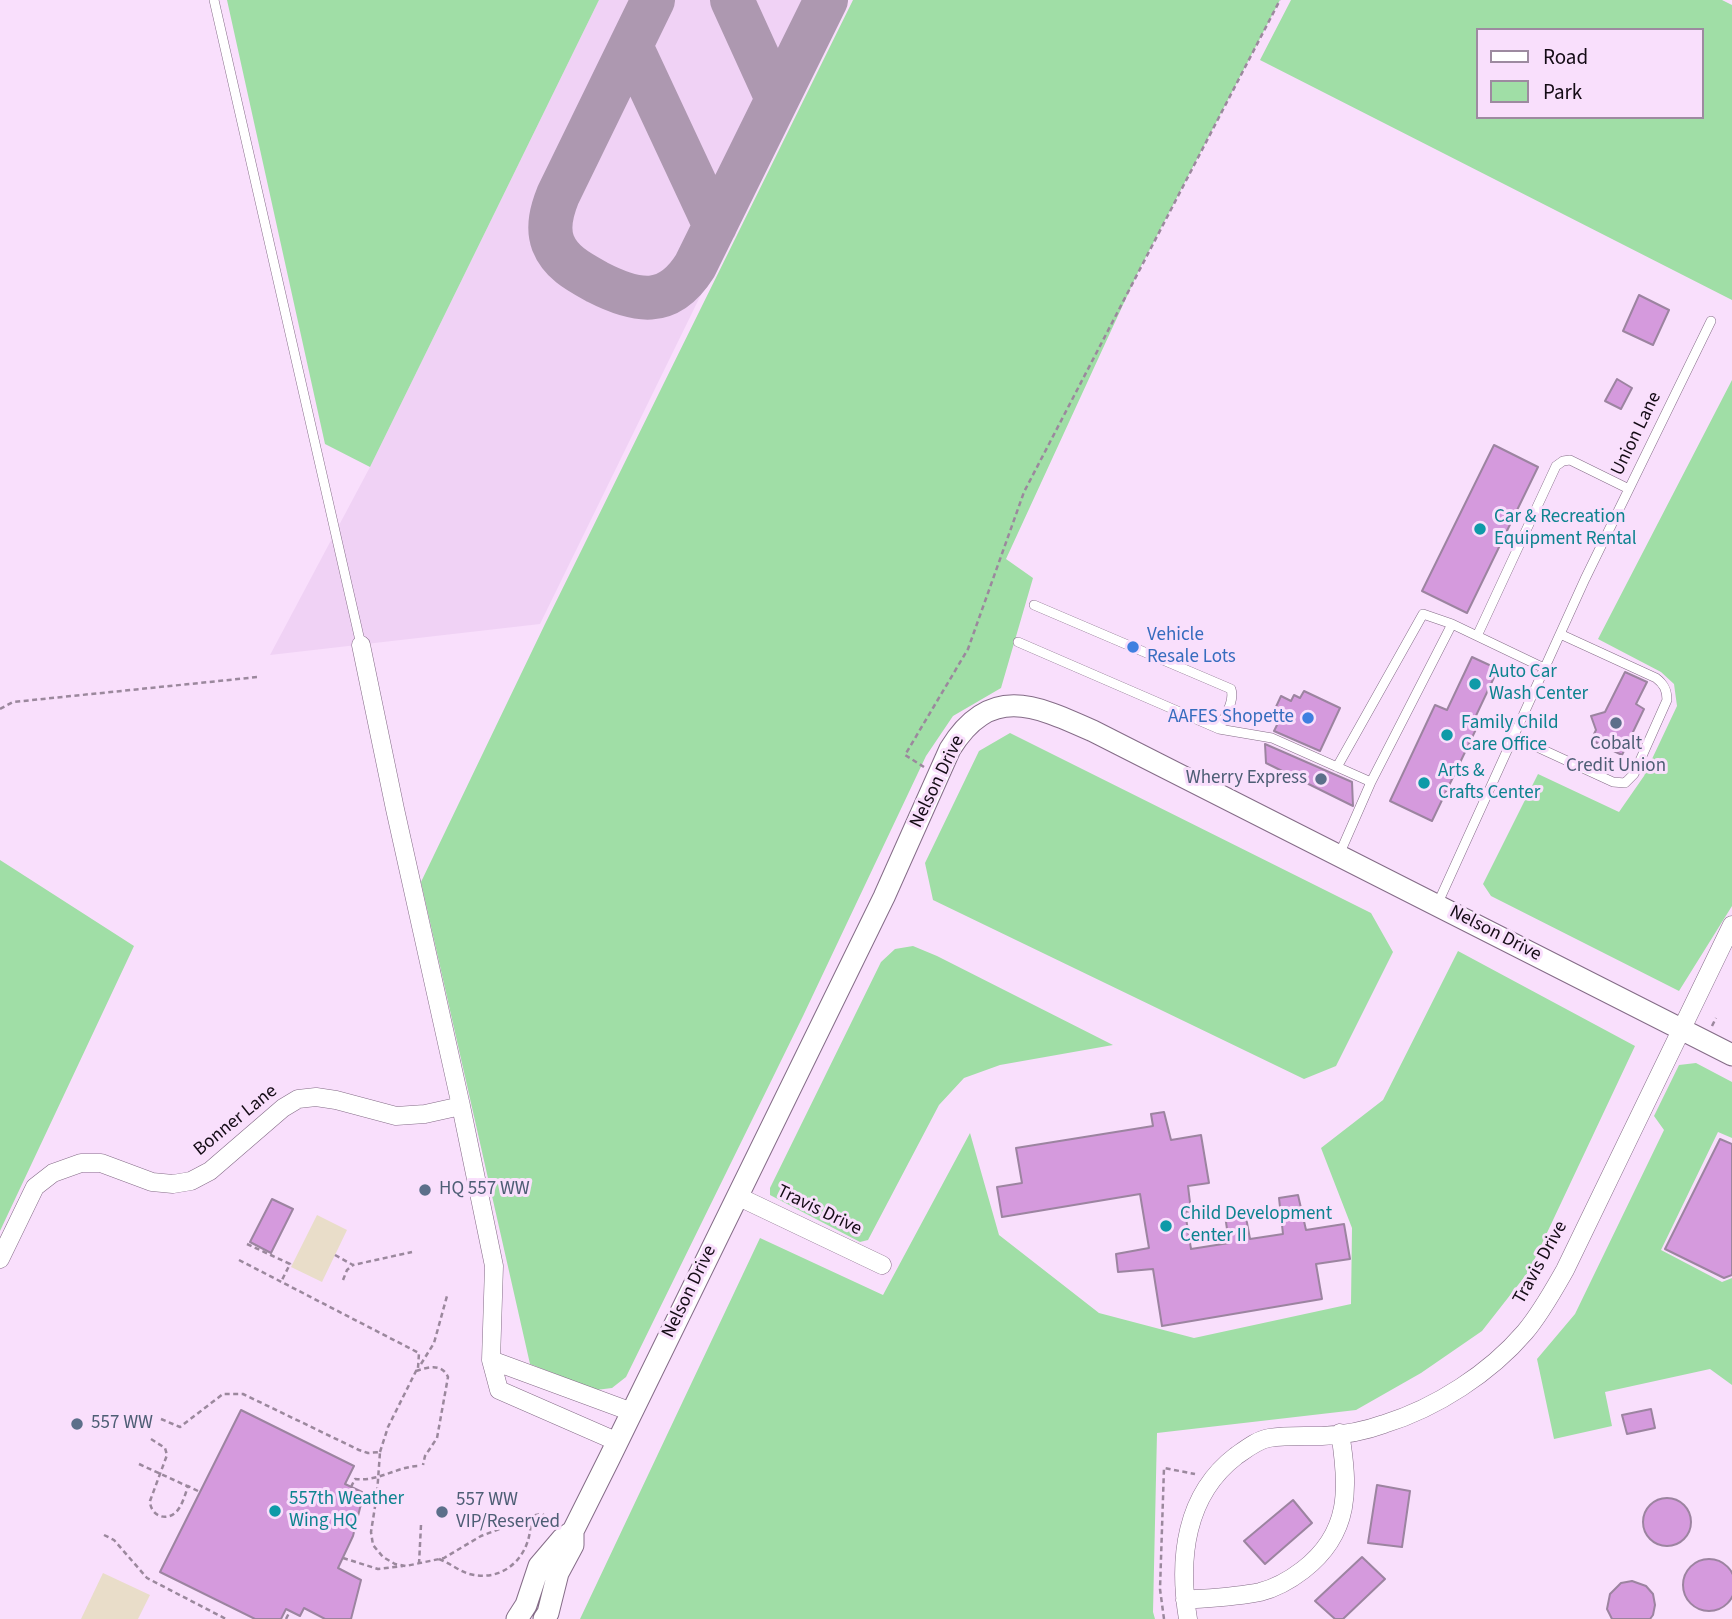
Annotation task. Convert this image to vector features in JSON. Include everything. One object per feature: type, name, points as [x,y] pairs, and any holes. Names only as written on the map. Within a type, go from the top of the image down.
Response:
[{"type":"street","points":[[361,645],[494,1266],[491,1360],[499,1390],[618,1442]]},
{"type":"street","name":"Nelson Drive","points":[[544,1619],[558,1573],[573,1545],[573,1531],[884,897],[950,749],[972,720],[986,711],[1006,707],[1041,709],[1093,731],[1732,1055]]},
{"type":"street","name":"Travis Drive","points":[[1213,1478],[1245,1449],[1266,1438],[1340,1433],[1384,1425],[1441,1399],[1485,1369],[1524,1333],[1565,1269],[1681,1028],[1726,952],[1732,925]]},
{"type":"street","name":"Bonner Lane","points":[[0,1258],[35,1187],[52,1173],[82,1163],[101,1163],[152,1182],[173,1184],[191,1181],[210,1171],[283,1108],[298,1100],[316,1097],[396,1116],[425,1114],[461,1106]]},
{"type":"street","name":"Travis Drive","points":[[737,1196],[882,1265]]},
{"type":"street","points":[[491,1360],[632,1412]]},
{"type":"street","points":[[1185,1600],[1245,1594],[1277,1586],[1300,1572],[1321,1554],[1337,1529],[1345,1502],[1346,1475],[1340,1433]]},
{"type":"street","points":[[1188,1619],[1183,1569],[1191,1516],[1213,1478]]},
{"type":"street","name":"Nelson Drive","points":[[517,1619],[526,1605],[539,1566],[562,1539],[573,1531]]},
{"type":"lane","points":[[214,0],[361,645]]},
{"type":"lane","name":"Union Lane","points":[[1437,905],[1544,668],[1711,321]]},
{"type":"lane","points":[[1477,636],[1556,466],[1570,460],[1629,489]]},
{"type":"lane","points":[[1034,604],[1231,689],[1232,700],[1219,729]]},
{"type":"lane","points":[[1338,767],[1420,616],[1426,614],[1452,624],[1544,668]]},
{"type":"lane","points":[[1339,855],[1371,782],[1452,624]]},
{"type":"lane","points":[[1513,736],[1613,782],[1625,783],[1634,774],[1667,700],[1667,692],[1656,678],[1560,634]]},
{"type":"lane","points":[[1018,642],[1219,729],[1272,738],[1371,782]]},
{"type":"path","points":[[938,777],[905,754],[968,649],[1024,492],[1280,0]]},
{"type":"path","points":[[0,709],[12,702],[258,677]]},
{"type":"path","points":[[247,1244],[290,1265],[281,1282]]},
{"type":"path","points":[[343,1280],[347,1270],[353,1265],[412,1252]]},
{"type":"path","points":[[335,1255],[353,1265]]},
{"type":"path","points":[[239,1260],[419,1353],[417,1370]]},
{"type":"path","points":[[406,1566],[395,1564],[383,1557],[373,1545],[371,1532],[380,1452],[392,1418],[434,1343],[447,1296]]},
{"type":"path","points":[[351,1487],[355,1479],[378,1477],[407,1466],[422,1465],[437,1438],[448,1377],[446,1371],[439,1367],[417,1370]]},
{"type":"path","points":[[161,1419],[180,1427],[223,1394],[243,1394],[359,1450],[368,1453],[380,1452]]},
{"type":"path","points":[[151,1439],[165,1448],[167,1455],[150,1501],[150,1508],[155,1514],[167,1517],[174,1514],[188,1486]]},
{"type":"path","points":[[139,1464],[200,1492]]},
{"type":"path","points":[[1164,1619],[1160,1582],[1164,1468],[1213,1478]]},
{"type":"path","points":[[343,1558],[379,1569],[419,1564],[439,1559],[481,1536],[541,1514],[573,1531]]},
{"type":"path","points":[[439,1559],[477,1576],[504,1570],[519,1560],[525,1552],[530,1517]]},
{"type":"path","points":[[419,1564],[421,1525]]},
{"type":"path","points":[[104,1535],[114,1540],[147,1578],[226,1619]]},
{"type":"path","points":[[286,1619],[290,1611]]},
{"type":"shaded area","points":[[599,0],[845,0],[540,624],[270,655],[370,467]]},
{"type":"shaded area","points":[[317,1215],[347,1230],[322,1282],[291,1267]]},
{"type":"shaded area","points":[[103,1573],[150,1595],[138,1619],[81,1619]]},
{"type":"green space","points":[[227,0],[599,0],[370,467],[325,444]]},
{"type":"green space","points":[[853,0],[1280,0],[1139,270],[1006,559],[1033,578],[1001,688],[953,716],[926,756],[803,1016],[626,1377],[612,1388],[596,1390],[530,1364],[421,882],[545,624]]},
{"type":"green space","points":[[1291,0],[1722,0],[1732,5],[1732,300],[1260,60]]},
{"type":"green space","points":[[1732,380],[1732,906],[1679,991],[1491,896],[1483,884],[1538,774],[1619,812],[1644,776],[1677,706],[1674,684],[1661,672],[1598,639]]},
{"type":"green space","points":[[1010,733],[1371,913],[1393,952],[1336,1066],[1304,1079],[933,900],[925,863],[979,751]]},
{"type":"green space","points":[[0,860],[134,946],[0,1231]]},
{"type":"green space","points":[[913,946],[1113,1045],[1000,1065],[964,1078],[939,1105],[868,1240],[860,1242],[770,1195],[770,1188],[881,962],[895,949]]},
{"type":"green space","points":[[1458,951],[1635,1046],[1529,1271],[1482,1331],[1421,1373],[1356,1410],[1157,1433],[1155,1619],[580,1619],[760,1238],[883,1295],[970,1133],[999,1235],[1099,1313],[1194,1338],[1351,1304],[1352,1228],[1321,1148],[1383,1100]]},
{"type":"green space","points":[[1696,1063],[1732,1082],[1732,1138],[1718,1132],[1661,1250],[1722,1282],[1732,1278],[1732,1385],[1710,1369],[1605,1392],[1612,1426],[1554,1439],[1537,1359],[1575,1314],[1664,1130],[1654,1116],[1679,1065]]},
{"type":"building","points":[[1639,295],[1669,310],[1653,345],[1623,331]]},
{"type":"building","points":[[1617,379],[1632,388],[1621,409],[1605,401]]},
{"type":"building","name":"Car & Recreation Equipment Rental","points":[[1494,445],[1538,467],[1467,613],[1422,591]]},
{"type":"building","points":[[1472,657],[1498,669],[1473,722],[1478,725],[1432,821],[1390,801],[1435,705],[1447,710]]},
{"type":"building","name":"Cobalt Credit Union","points":[[1625,672],[1647,682],[1636,704],[1644,709],[1622,755],[1591,740],[1596,730],[1591,716],[1605,712]]},
{"type":"building","name":"AAFES Shopette","points":[[1304,691],[1340,708],[1320,751],[1274,731],[1283,713],[1275,709],[1281,696],[1291,701],[1294,695],[1300,698]]},
{"type":"building","points":[[1265,744],[1352,782],[1353,806],[1266,763]]},
{"type":"building","name":"Child Development Center II","points":[[1164,1112],[1171,1140],[1201,1135],[1209,1183],[1188,1186],[1191,1211],[1185,1212],[1191,1249],[1229,1243],[1225,1215],[1245,1212],[1250,1239],[1283,1234],[1279,1198],[1298,1195],[1306,1230],[1344,1224],[1350,1259],[1316,1264],[1322,1299],[1162,1326],[1153,1269],[1118,1272],[1116,1254],[1149,1248],[1140,1194],[1002,1217],[997,1187],[1022,1183],[1016,1148],[1153,1126],[1151,1114]]},
{"type":"building","points":[[1720,1139],[1732,1144],[1732,1275],[1724,1278],[1665,1249]]},
{"type":"building","points":[[272,1199],[293,1209],[271,1253],[250,1242]]},
{"type":"building","points":[[1651,1409],[1655,1428],[1627,1434],[1622,1415]]},
{"type":"building","name":"557th Weather Wing HQ","points":[[241,1410],[354,1466],[345,1484],[362,1492],[361,1504],[353,1536],[338,1568],[361,1580],[351,1619],[325,1619],[304,1608],[300,1616],[286,1609],[281,1619],[255,1619],[160,1572]]},
{"type":"building","points":[[1377,1485],[1410,1491],[1402,1547],[1368,1543]]},
{"type":"building","points":[[1667,1498],[1684,1505],[1691,1522],[1684,1539],[1667,1546],[1650,1539],[1643,1522],[1650,1505]]},
{"type":"building","points":[[1293,1500],[1312,1523],[1265,1564],[1244,1541]]},
{"type":"building","points":[[1362,1557],[1385,1579],[1343,1619],[1335,1619],[1315,1601]]},
{"type":"building","points":[[1709,1559],[1728,1566],[1733,1575],[1733,1595],[1728,1604],[1709,1611],[1690,1604],[1683,1585],[1690,1566]]},
{"type":"building","points":[[1632,1581],[1646,1586],[1653,1594],[1653,1615],[1650,1619],[1612,1619],[1607,1609],[1610,1594],[1621,1583]]},
{"type":"taxiway","points":[[653,0],[558,195],[550,225],[556,250],[571,266],[611,289],[650,298],[674,289],[695,266],[826,0]]},
{"type":"taxiway","points":[[732,0],[777,99]]},
{"type":"taxiway","points":[[631,46],[715,226]]},
{"type":"place","name":"Car & Recreation Equipment Rental","points":[[1480,529]]},
{"type":"place","name":"Vehicle Resale Lots","points":[[1133,647]]},
{"type":"place","name":"Auto Car Wash Center","points":[[1475,684]]},
{"type":"place","name":"AAFES Shopette","points":[[1308,718]]},
{"type":"place","name":"Cobalt Credit Union","points":[[1616,723]]},
{"type":"place","name":"Family Child Care Office","points":[[1447,735]]},
{"type":"place","name":"Wherry Express","points":[[1321,779]]},
{"type":"place","name":"Arts & Crafts Center","points":[[1424,783]]},
{"type":"place","name":"HQ 557 WW","points":[[425,1190]]},
{"type":"place","name":"Child Development Center II","points":[[1166,1226]]},
{"type":"place","name":"557 WW","points":[[77,1424]]},
{"type":"place","name":"557th Weather Wing HQ","points":[[275,1511]]},
{"type":"place","name":"557 WW VIP/Reserved","points":[[442,1512]]}]
